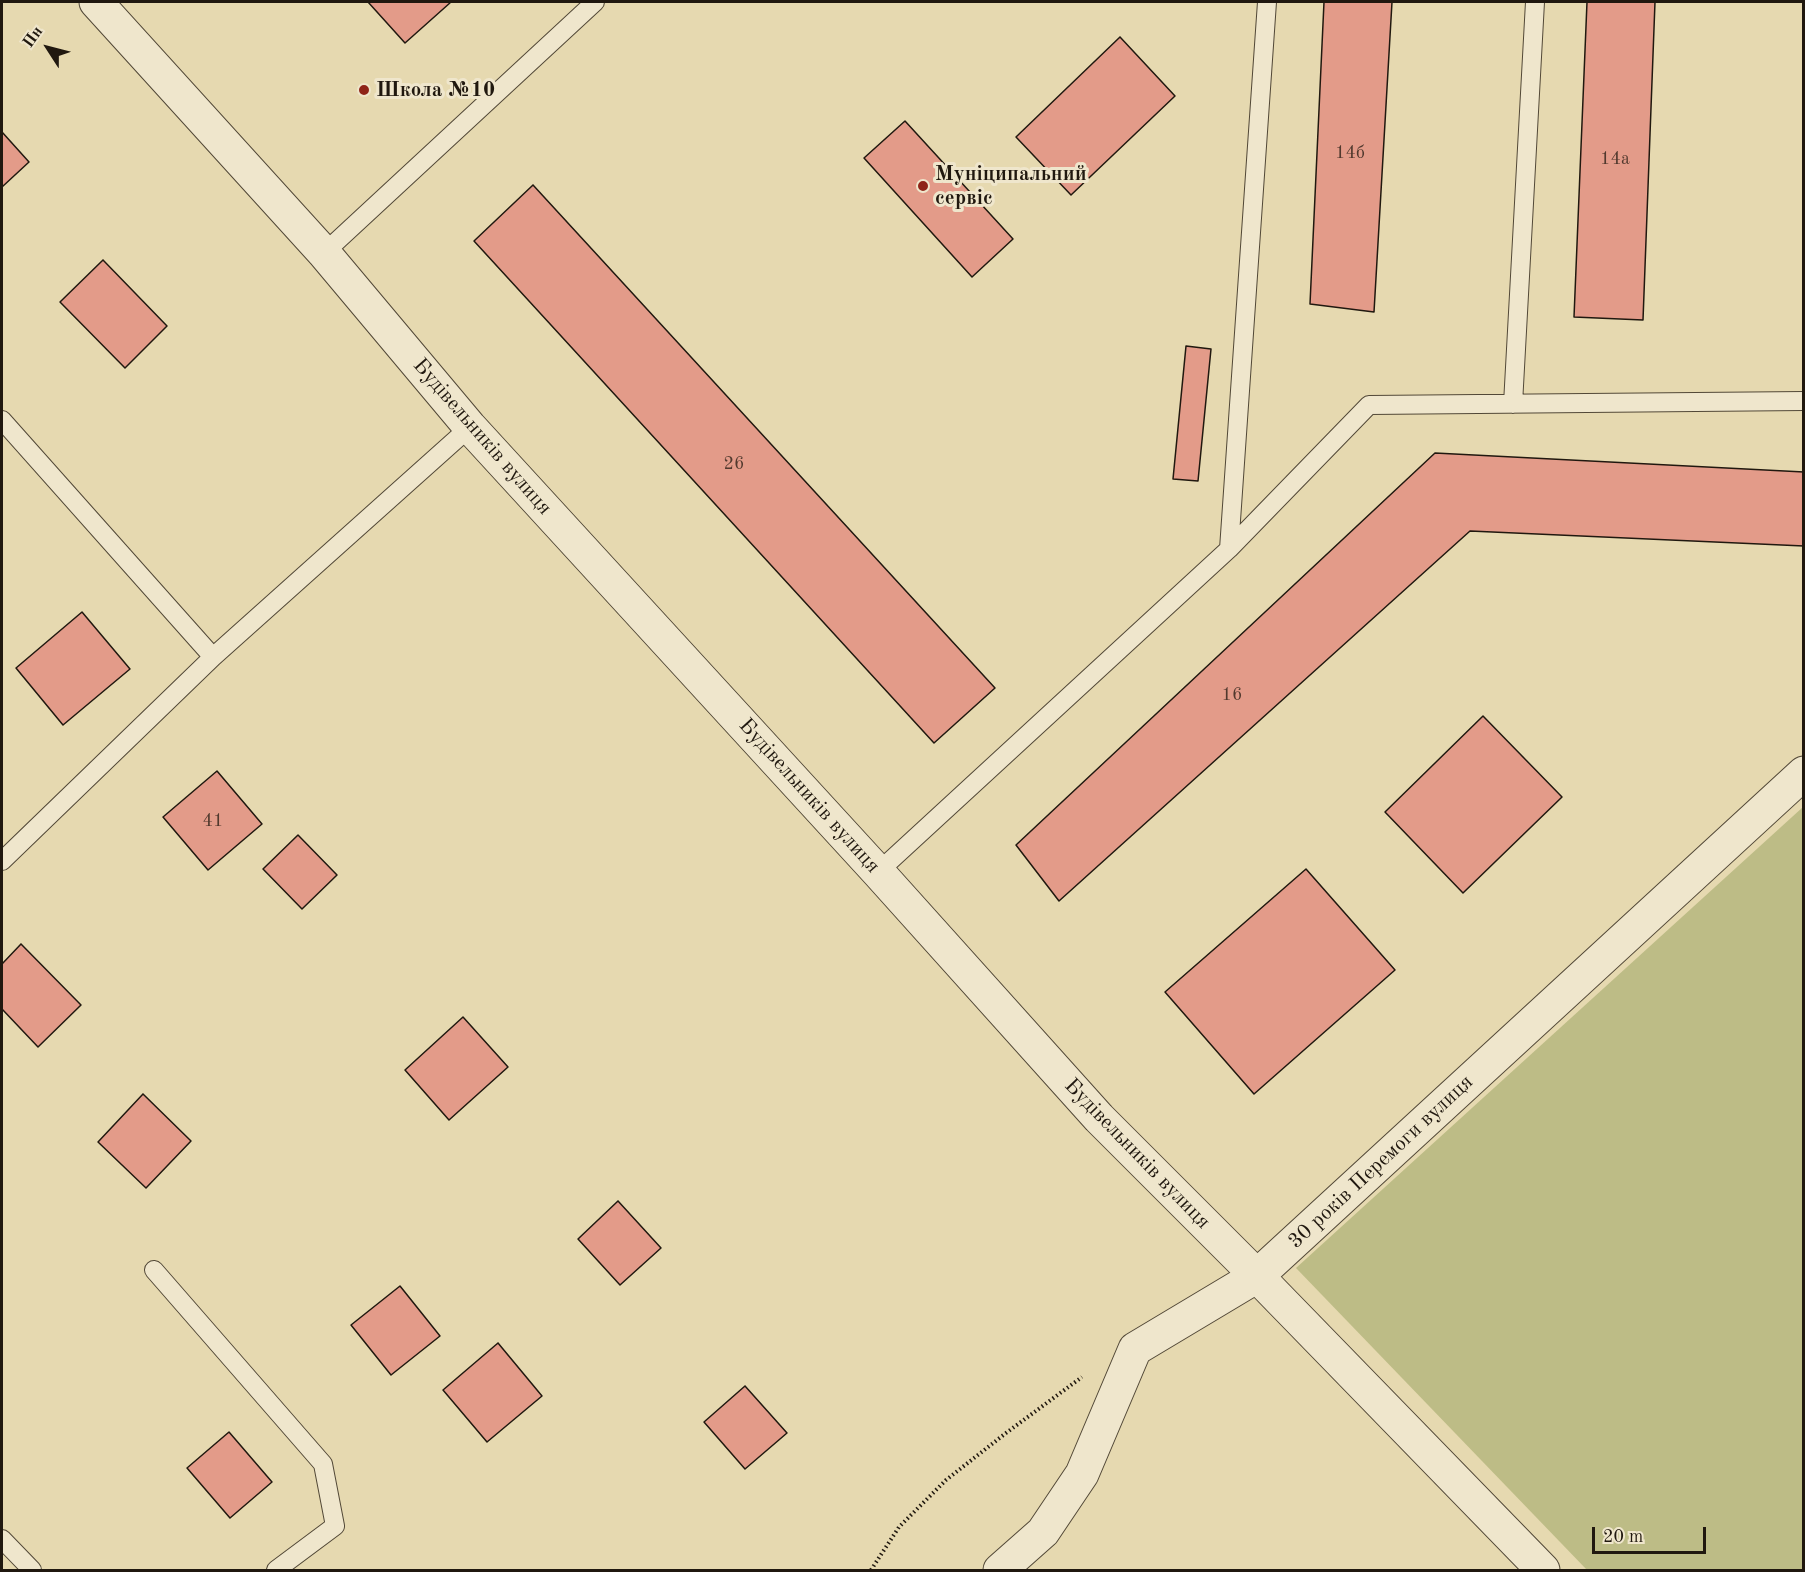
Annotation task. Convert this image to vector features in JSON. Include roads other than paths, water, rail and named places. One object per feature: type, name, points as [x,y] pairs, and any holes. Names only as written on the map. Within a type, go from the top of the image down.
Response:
[{"type":"street","name":"Будівельників вулиця","points":[[96,2],[324,253],[470,427],[878,872],[1099,1118],[1257,1276],[1543,1570]]},
{"type":"street","name":"30 років Перемоги вулиця","points":[[1000,1570],[1043,1532],[1082,1474],[1136,1349],[1257,1276],[1803,773]]},
{"type":"lane","points":[[324,253],[595,2]]},
{"type":"lane","points":[[1229,549],[1267,2]]},
{"type":"lane","points":[[1513,404],[1535,2]]},
{"type":"lane","points":[[878,872],[1229,549],[1369,405],[1803,401]]},
{"type":"lane","points":[[2,420],[213,657]]},
{"type":"lane","points":[[2,861],[213,657],[470,427]]},
{"type":"lane","points":[[154,1270],[323,1464],[335,1526],[276,1570]]},
{"type":"lane","points":[[2,1539],[32,1570]]},
{"type":"place","name":"Школа №10","points":[[364,90]]},
{"type":"place","name":"Муніципальний сервіс","points":[[923,186]]}]
